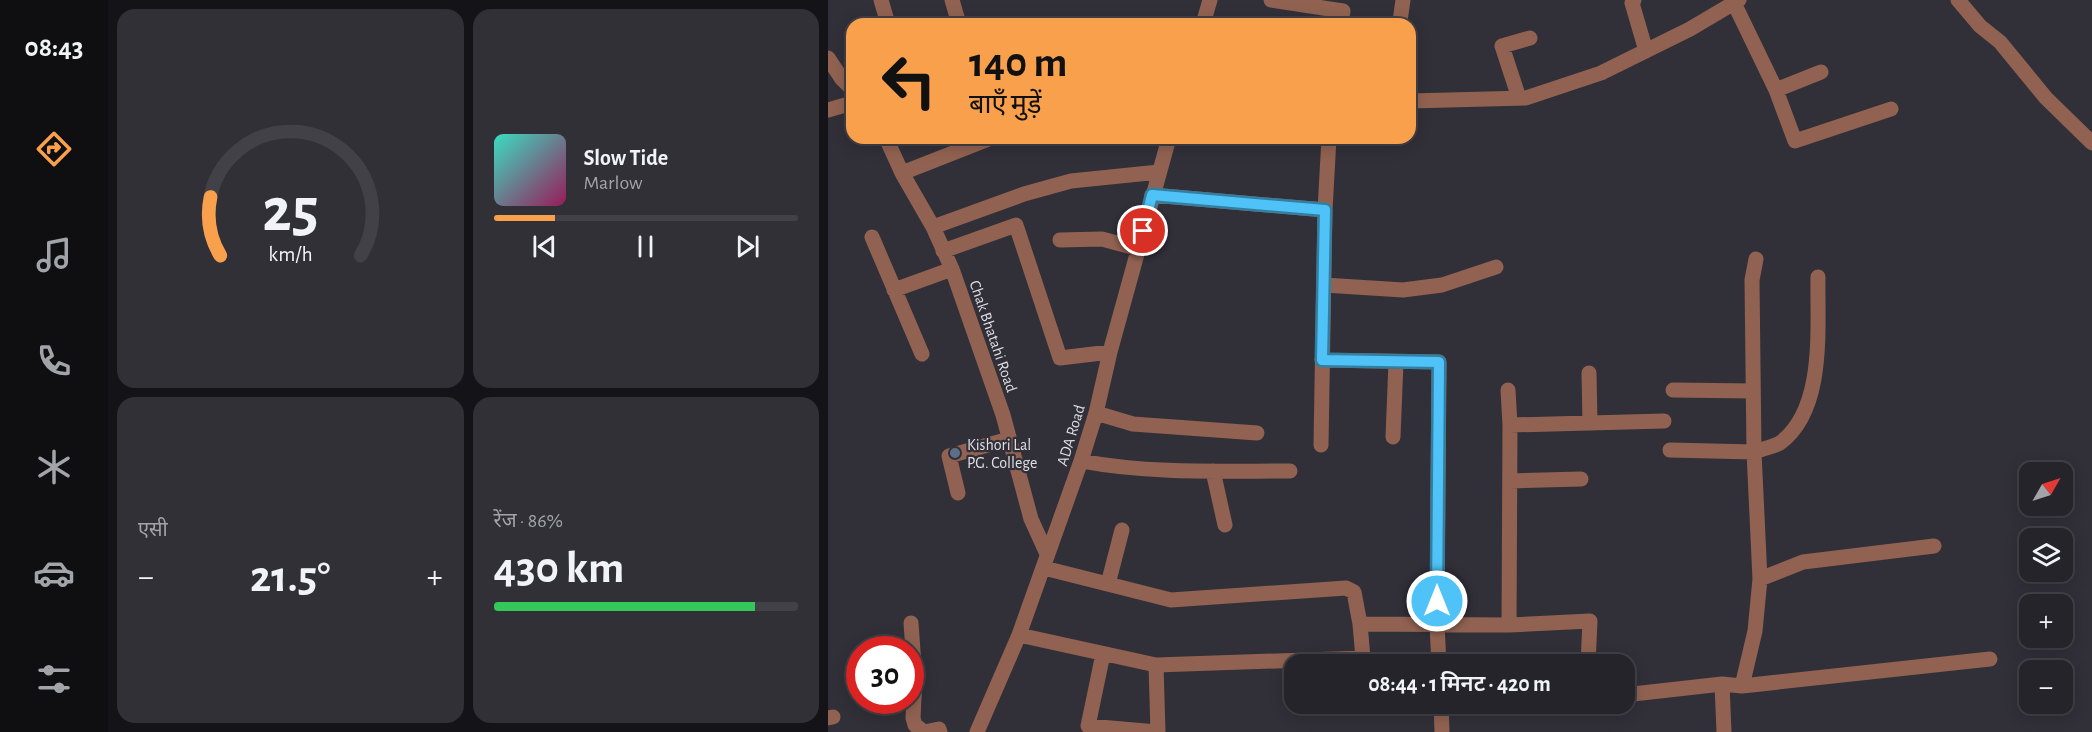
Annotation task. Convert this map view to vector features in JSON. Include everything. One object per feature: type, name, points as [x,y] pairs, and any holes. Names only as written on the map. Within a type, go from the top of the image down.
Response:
[{"type":"street","points":[[880,0],[886,18]]},
{"type":"street","points":[[952,0],[957,18]]},
{"type":"street","points":[[1205,18],[1210,0]]},
{"type":"street","points":[[1270,0],[1343,12]]},
{"type":"street","points":[[1400,18],[1403,0]]},
{"type":"street","points":[[1634,0],[1632,3],[1646,51]]},
{"type":"street","points":[[1958,0],[1980,26],[2000,42],[2046,98],[2092,143]]},
{"type":"street","points":[[1416,101],[1526,98],[1600,74],[1690,29],[1736,1],[1776,90],[1795,141],[1891,109]]},
{"type":"street","points":[[1519,98],[1502,46],[1530,38]]},
{"type":"street","points":[[828,58],[846,83]]},
{"type":"street","points":[[1776,90],[1821,72]]},
{"type":"street","points":[[828,110],[846,105]]},
{"type":"street","name":"Chak Bhatahi Road","points":[[889,144],[902,173],[933,227],[952,269],[1003,415],[1031,519],[1046,561]]},
{"type":"street","points":[[902,173],[976,144]]},
{"type":"street","name":"ADA Road","points":[[976,732],[1019,635],[1082,461],[1167,144]]},
{"type":"street","points":[[1322,445],[1325,210],[1329,144]]},
{"type":"street","points":[[933,227],[1024,194],[1071,181],[1159,172]]},
{"type":"street","points":[[1152,195],[1325,210]]},
{"type":"street","points":[[943,250],[1016,225],[1060,358],[1110,352]]},
{"type":"street","points":[[872,237],[922,354]]},
{"type":"street","points":[[1060,240],[1102,239],[1139,249]]},
{"type":"street","points":[[1742,686],[1755,631],[1760,579],[1753,391],[1752,280],[1756,259]]},
{"type":"street","points":[[1324,285],[1403,290],[1443,285],[1496,267]]},
{"type":"street","points":[[894,290],[952,269]]},
{"type":"street","points":[[1670,450],[1754,452],[1779,444],[1797,425],[1809,400],[1814,381],[1818,277]]},
{"type":"street","points":[[1322,360],[1439,362],[1438,654]]},
{"type":"street","points":[[1393,437],[1396,362]]},
{"type":"street","points":[[1589,373],[1590,423]]},
{"type":"street","points":[[1508,390],[1510,425],[1509,625]]},
{"type":"street","points":[[1673,390],[1753,391]]},
{"type":"street","points":[[1096,413],[1133,424],[1257,433]]},
{"type":"street","points":[[1510,425],[1664,421]]},
{"type":"street","points":[[958,493],[949,456],[1009,439]]},
{"type":"street","points":[[1082,461],[1120,468],[1290,471]]},
{"type":"street","points":[[1213,471],[1225,525]]},
{"type":"street","points":[[1510,481],[1581,479]]},
{"type":"street","points":[[1108,584],[1122,530]]},
{"type":"street","points":[[1760,579],[1803,562],[1934,546]]},
{"type":"street","points":[[1019,635],[1156,665],[1363,658],[1354,592],[1346,588],[1171,600],[1108,584],[1046,561]]},
{"type":"street","points":[[1360,624],[1509,625],[1590,621],[1588,654]]},
{"type":"street","points":[[911,623],[915,679],[913,718],[915,725],[924,732],[939,729],[940,732]]},
{"type":"street","points":[[1102,654],[1088,726],[1157,732],[1156,665]]},
{"type":"street","points":[[1635,694],[1722,684],[1742,686],[1990,659]]},
{"type":"street","points":[[1722,684],[1724,732]]},
{"type":"street","points":[[1441,714],[1442,732]]},
{"type":"place","name":"Kishori Lal P.G. College","points":[[955,453]]},
{"type":"route","points":[[1143,231],[1152,195],[1325,210],[1322,360],[1439,362],[1437,601]]}]
